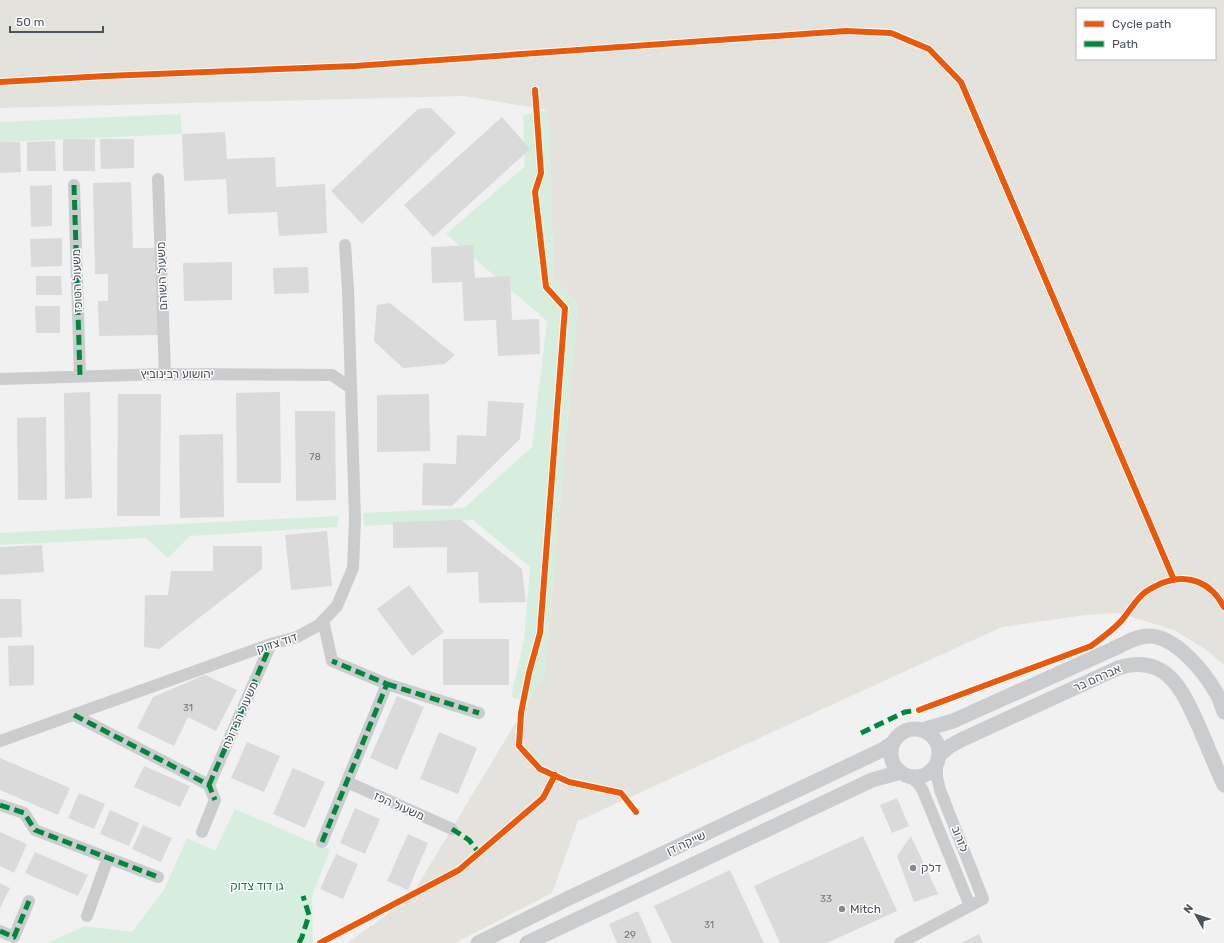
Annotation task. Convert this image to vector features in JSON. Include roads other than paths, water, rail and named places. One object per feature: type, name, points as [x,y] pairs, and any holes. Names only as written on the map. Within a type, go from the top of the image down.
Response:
[{"type":"street","name":"משעול השוהם","points":[[158,179],[165,374]]},
{"type":"street","name":"משעול הטופז","points":[[74,185],[80,376]]},
{"type":"street","name":"דוד צדוק","points":[[0,741],[271,644],[297,637],[318,625],[337,606],[353,568],[355,520],[348,289],[345,245]]},
{"type":"street","name":"יהושוע רבינוביץ","points":[[0,379],[165,374],[332,376],[350,388]]},
{"type":"street","points":[[323,620],[332,661],[388,684],[479,713]]},
{"type":"street","name":"אברהם בר","points":[[922,730],[953,721],[1128,641],[1148,636],[1167,641],[1187,654],[1217,694],[1224,712]]},
{"type":"street","name":"משעול הבדולח","points":[[209,785],[271,644]]},
{"type":"street","name":"אברהם בר","points":[[938,759],[950,746],[961,740],[1118,668],[1130,664],[1148,665],[1169,676],[1185,696],[1224,785]]},
{"type":"street","points":[[322,842],[388,684]]},
{"type":"street","points":[[74,715],[209,785],[215,800],[202,832]]},
{"type":"street","points":[[913,729],[922,730],[929,733],[935,739],[938,747],[938,759],[932,770],[917,777],[905,774],[895,766],[892,759],[891,750],[898,736],[905,731],[913,729]]},
{"type":"street","name":"שייקה דן","points":[[478,943],[581,892],[882,750],[894,742]]},
{"type":"street","name":"לזרוב","points":[[900,943],[983,899],[940,790],[937,777],[938,759]]},
{"type":"street","name":"שייקה דן","points":[[527,943],[872,780],[905,774]]},
{"type":"street","name":"לזרוב","points":[[905,774],[918,783],[923,790],[970,906]]},
{"type":"street","name":"משעול הפז","points":[[347,782],[452,829]]},
{"type":"street","points":[[0,805],[24,813],[35,830],[158,877]]},
{"type":"street","points":[[87,916],[108,858]]},
{"type":"street","points":[[0,931],[14,936],[29,901]]},
{"type":"place","name":"דלק","points":[[913,868]]},
{"type":"place","name":"Mitch","points":[[842,909]]},
{"type":"park label","name":"גן דוד צדוק","points":[[257,886]]}]
